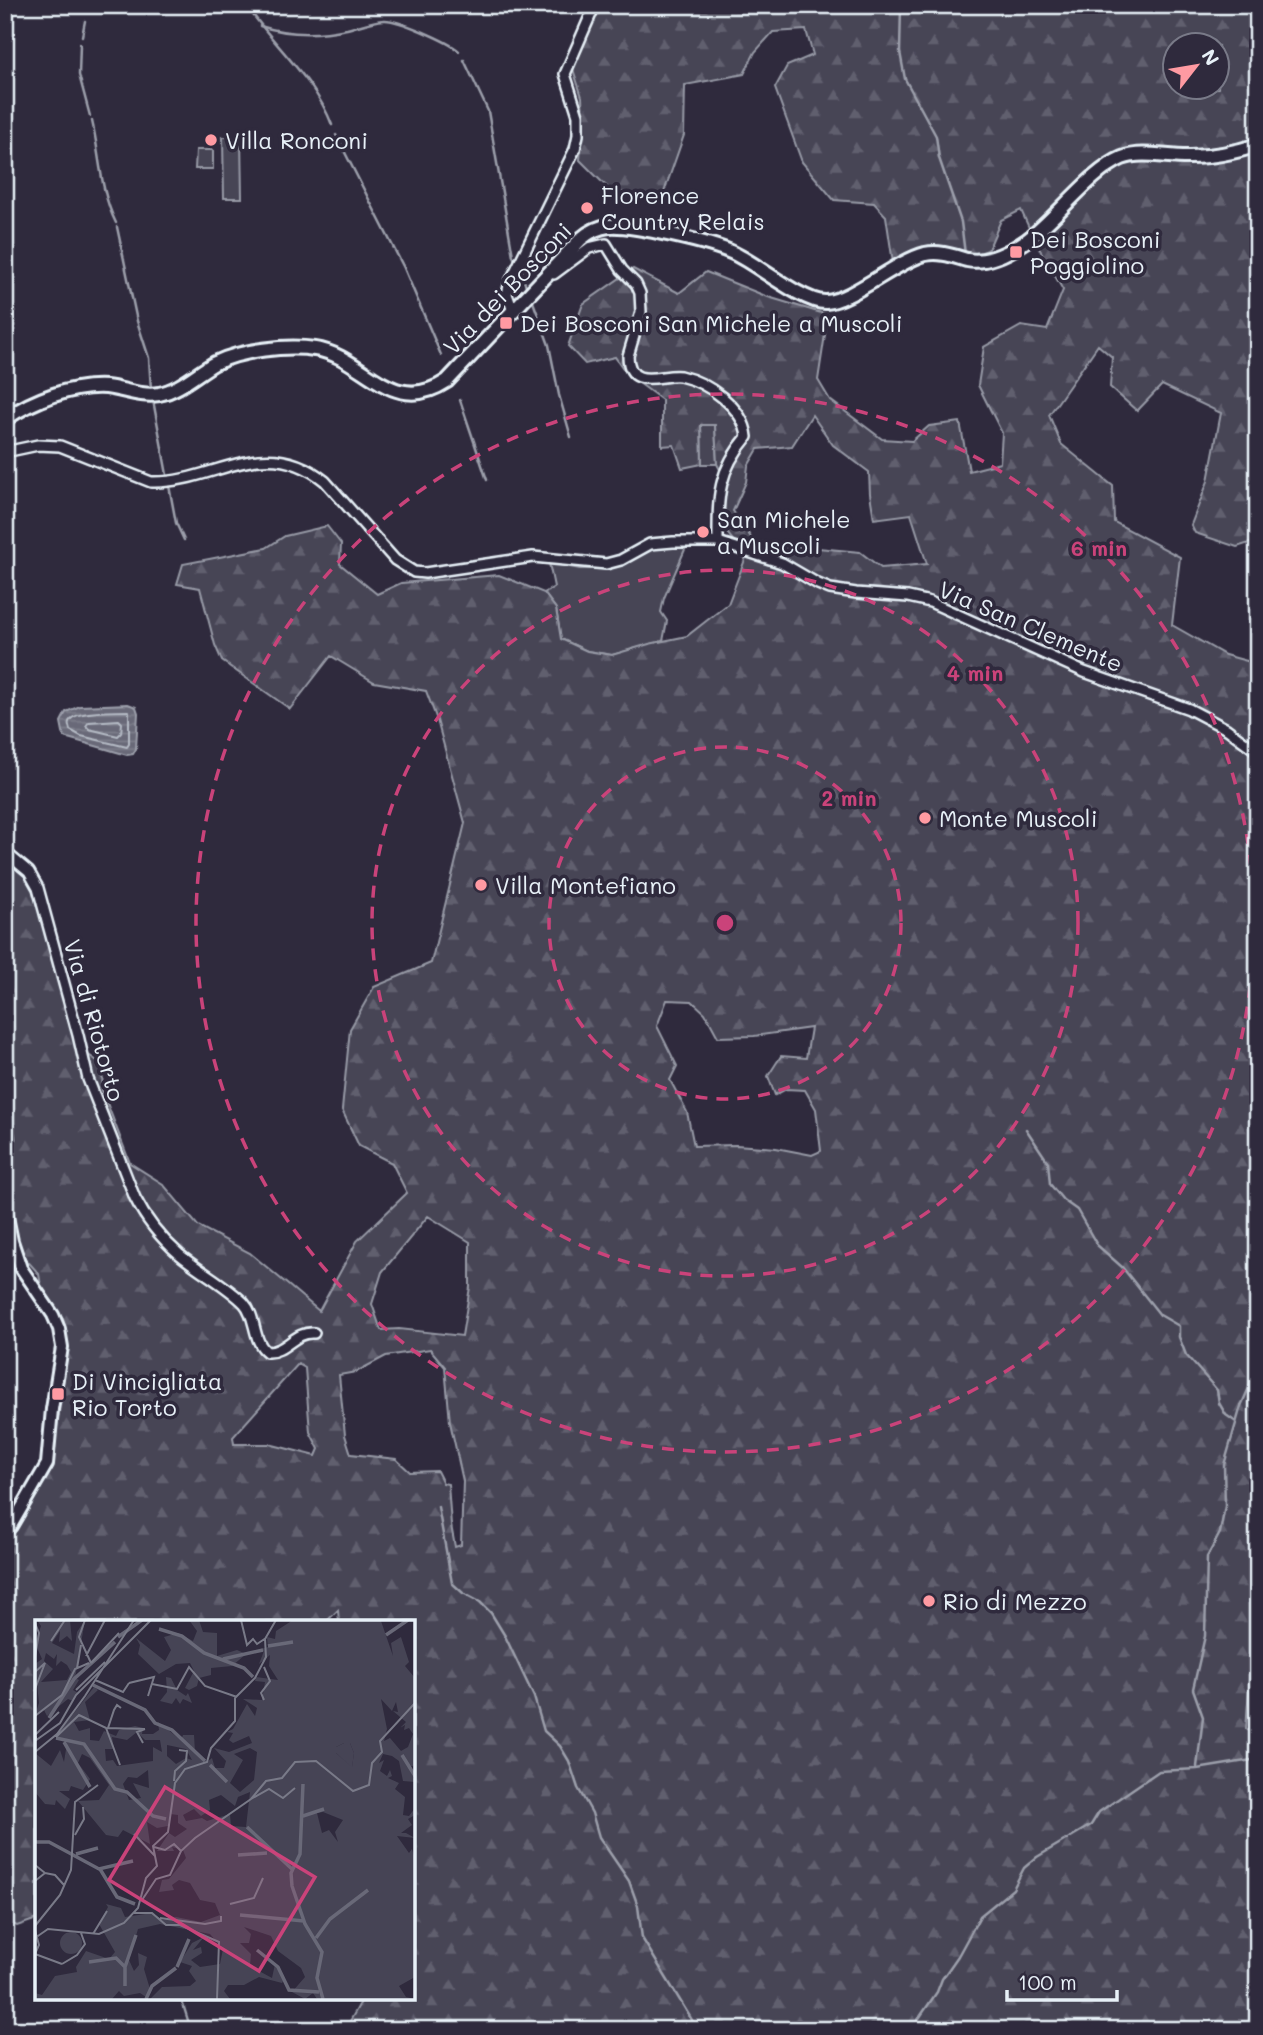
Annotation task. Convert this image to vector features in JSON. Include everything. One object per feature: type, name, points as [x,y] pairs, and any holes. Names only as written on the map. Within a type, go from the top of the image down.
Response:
[{"type":"main road","name":"Via dei Bosconi","points":[[5,419],[34,402],[86,388],[107,387],[153,395],[176,388],[217,362],[239,354],[305,348],[331,353],[393,390],[420,391],[447,381],[586,235],[612,226],[718,247],[733,253],[803,296],[818,302],[831,302],[928,253],[977,261],[1006,252],[1038,231],[1104,169],[1120,159],[1135,155],[1202,156],[1258,145]]},
{"type":"street","points":[[513,311],[507,294],[517,266],[575,149],[578,115],[565,74],[595,5]]},
{"type":"street","points":[[532,290],[589,248],[606,244],[640,293],[640,312],[628,356],[628,363],[635,374],[657,380],[672,375],[684,377],[713,391],[732,407],[747,437],[733,454],[722,481],[718,542]]},
{"type":"street","name":"Via San Clemente","points":[[5,452],[38,445],[60,446],[143,480],[169,480],[252,460],[291,463],[313,471],[325,481],[395,560],[414,572],[425,573],[533,557],[606,564],[621,560],[650,544],[718,542],[782,563],[830,589],[908,597],[930,602],[1084,672],[1189,709],[1227,729],[1258,752]]},
{"type":"street","name":"Via di Riotorto","points":[[5,852],[29,872],[38,888],[88,1079],[135,1198],[144,1214],[179,1254],[245,1304],[254,1319],[260,1344],[267,1352],[274,1352],[303,1335],[314,1333]]},
{"type":"street","points":[[5,1119],[8,1139],[5,1157]]},
{"type":"street","points":[[5,1207],[21,1268],[53,1314],[62,1347],[47,1464],[12,1526],[5,1531]]},
{"type":"green space","points":[[598,5],[1258,5],[1258,546],[1252,542],[1237,547],[1195,533],[1191,525],[1208,481],[1221,413],[1162,385],[1137,411],[1110,387],[1112,357],[1098,345],[1049,415],[1061,444],[1113,486],[1114,522],[1180,557],[1172,625],[1225,655],[1258,664],[1258,1649],[1250,1674],[1246,1729],[1258,1734],[1258,2030],[345,2030],[362,2000],[415,2000],[415,1620],[339,1620],[338,1610],[328,1620],[35,1620],[35,1920],[17,1926],[5,1921],[5,1537],[14,1530],[53,1457],[67,1336],[63,1319],[42,1292],[39,1274],[23,1256],[14,1227],[7,1177],[13,1149],[9,1117],[5,1110],[5,856],[23,870],[33,884],[77,1047],[103,1065],[102,1090],[130,1163],[163,1184],[198,1226],[250,1253],[319,1311],[357,1241],[407,1193],[392,1163],[359,1146],[342,1110],[350,1029],[374,987],[431,963],[465,823],[437,720],[426,691],[374,682],[331,656],[290,709],[222,661],[200,588],[177,584],[183,564],[266,548],[285,536],[327,526],[341,544],[340,564],[377,594],[401,583],[499,575],[544,593],[556,609],[561,639],[587,651],[612,655],[687,636],[728,604],[746,557],[725,530],[725,479],[717,464],[715,425],[701,425],[702,464],[682,468],[674,445],[662,446],[662,400],[627,374],[615,357],[585,364],[568,346],[583,304],[633,269],[679,293],[706,272],[768,297],[828,315],[818,380],[830,400],[882,439],[912,441],[929,426],[960,422],[969,471],[1000,463],[1002,433],[978,385],[984,347],[1021,326],[1047,330],[1063,290],[1021,210],[1001,220],[988,250],[969,253],[934,246],[916,251],[893,263],[886,216],[874,203],[834,200],[802,162],[775,88],[787,66],[813,55],[806,30],[773,32],[755,52],[744,74],[685,85],[684,135],[662,198],[611,191],[580,160],[582,97],[572,66]],"holes":[[[812,415],[833,445],[869,472],[874,519],[911,514],[927,564],[881,568],[860,552],[754,542],[733,511],[746,482],[748,466],[758,449],[792,446]],[[667,1000],[692,1001],[705,1013],[718,1037],[754,1036],[811,1028],[806,1058],[781,1056],[768,1076],[775,1095],[786,1089],[805,1090],[816,1109],[821,1151],[812,1155],[776,1148],[694,1146],[687,1112],[670,1080],[677,1066],[657,1026]],[[428,1216],[470,1242],[470,1287],[462,1336],[399,1329],[381,1330],[372,1304],[382,1272]],[[430,1349],[445,1367],[450,1422],[463,1481],[461,1545],[455,1547],[448,1484],[443,1483],[437,1471],[410,1472],[396,1459],[351,1454],[345,1435],[339,1375],[356,1372],[386,1356]],[[298,1364],[305,1368],[310,1432],[319,1449],[316,1456],[269,1444],[234,1444],[233,1437]]]},
{"type":"green space","points":[[223,137],[241,137],[242,198],[224,198]]},
{"type":"green space","points":[[196,150],[213,150],[213,169],[195,169]]},
{"type":"green space","points":[[701,425],[715,425],[717,464],[702,464]]},
{"type":"green space","points":[[686,547],[664,598],[661,612],[667,621],[663,641],[612,655],[587,651],[561,639],[556,609],[544,593],[554,587],[549,563],[580,569],[609,569],[656,548]]},
{"type":"water","points":[[128,704],[136,707],[138,713],[136,749],[133,754],[127,755],[64,737],[61,722],[66,712],[80,706]]},
{"type":"waterway","points":[[87,11],[89,5]]},
{"type":"waterway","points":[[246,5],[315,92],[332,125]]},
{"type":"waterway","points":[[901,5],[900,52],[905,79],[936,136],[939,158],[961,222],[965,254]]},
{"type":"waterway","points":[[260,26],[281,31],[314,33],[384,20],[423,32],[459,51]]},
{"type":"waterway","points":[[82,36],[85,21]]},
{"type":"waterway","points":[[80,44],[79,75],[90,116]]},
{"type":"waterway","points":[[464,60],[488,111],[513,256],[517,264]]},
{"type":"waterway","points":[[92,121],[103,186],[116,223]]},
{"type":"waterway","points":[[336,135],[404,268],[441,355]]},
{"type":"waterway","points":[[117,227],[137,321],[149,358],[151,390]]},
{"type":"waterway","points":[[519,270],[528,290]]},
{"type":"waterway","points":[[532,299],[549,345],[571,437]]},
{"type":"waterway","points":[[153,400],[176,523],[184,540]]},
{"type":"waterway","points":[[460,400],[487,480]]},
{"type":"waterway","points":[[1026,1129],[1048,1162],[1050,1184],[1063,1200],[1077,1210],[1097,1245],[1122,1267],[1160,1315],[1179,1326],[1179,1337],[1186,1355],[1217,1390],[1219,1403],[1226,1415],[1236,1422]]},
{"type":"waterway","points":[[1197,1767],[1203,1717],[1193,1689],[1205,1636],[1207,1557],[1220,1533],[1225,1506],[1224,1465],[1241,1406],[1258,1367]]},
{"type":"waterway","points":[[438,1507],[452,1583],[480,1602],[491,1613],[505,1636],[534,1697],[544,1731],[560,1746],[569,1761],[578,1788],[592,1813],[599,1837],[629,1881],[638,1906],[642,1938],[698,2030]]},
{"type":"waterway","points":[[911,2030],[937,1992],[980,1916],[1013,1889],[1024,1868],[1037,1857],[1091,1825],[1099,1812],[1159,1771],[1197,1769],[1258,1759]]},
{"type":"waterway","points":[[182,2000],[191,2030]]},
{"type":"place","name":"Villa Ronconi","points":[[211,140]]},
{"type":"place","name":"Florence Country Relais","points":[[587,208]]},
{"type":"place","name":"Dei Bosconi Poggiolino","points":[[1016,252]]},
{"type":"place","name":"Dei Bosconi San Michele a Muscoli","points":[[506,323]]},
{"type":"place","name":"San Michele a Muscoli","points":[[703,532]]},
{"type":"place","name":"Monte Muscoli","points":[[925,818]]},
{"type":"place","name":"Villa Montefiano","points":[[481,885]]},
{"type":"place","name":"Di Vincigliata Rio Torto","points":[[58,1394]]},
{"type":"place","name":"Rio di Mezzo","points":[[929,1601]]}]
